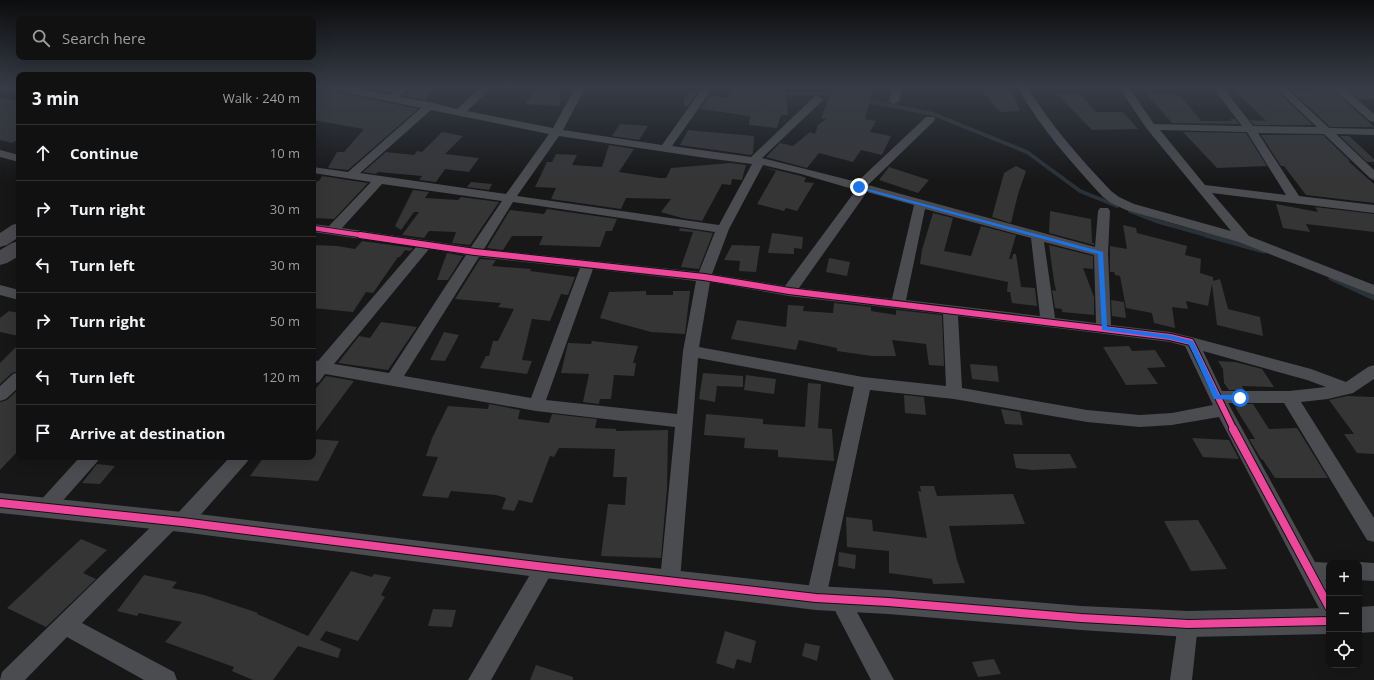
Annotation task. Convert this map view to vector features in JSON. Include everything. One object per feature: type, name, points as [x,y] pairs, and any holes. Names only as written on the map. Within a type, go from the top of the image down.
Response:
[{"type":"main road","points":[[0,241],[16,231]]},
{"type":"main road","points":[[0,259],[16,249]]},
{"type":"street","points":[[351,175],[416,118]]},
{"type":"street","points":[[488,118],[556,132],[665,149],[756,160],[1101,253]]},
{"type":"street","points":[[393,380],[509,200],[556,132],[564,118]]},
{"type":"street","points":[[665,149],[687,118]]},
{"type":"street","points":[[670,580],[691,351],[704,277],[723,229],[756,160],[799,118]]},
{"type":"street","points":[[1041,118],[1107,194],[1115,200],[1130,207],[1244,239],[1374,290]]},
{"type":"street","points":[[1145,118],[1244,239]]},
{"type":"street","points":[[1241,118],[1294,199]]},
{"type":"street","points":[[1314,118],[1374,176]]},
{"type":"street","points":[[789,291],[862,188],[930,119]]},
{"type":"street","points":[[1151,127],[1374,132]]},
{"type":"street","points":[[0,153],[16,157]]},
{"type":"street","points":[[316,170],[509,200],[723,229]]},
{"type":"street","points":[[332,231],[379,180]]},
{"type":"street","points":[[1202,188],[1374,209]]},
{"type":"street","points":[[898,304],[920,205]]},
{"type":"street","points":[[1104,211],[1101,253],[1104,329]]},
{"type":"street","points":[[316,228],[475,252],[704,277],[789,291],[1170,337],[1311,375],[1347,389]]},
{"type":"street","points":[[1037,236],[1048,322]]},
{"type":"street","points":[[316,371],[426,244]]},
{"type":"street","points":[[536,405],[588,264]]},
{"type":"street","points":[[0,290],[16,293]]},
{"type":"street","points":[[950,311],[954,393]]},
{"type":"street","points":[[1191,342],[1220,404],[1326,602]]},
{"type":"street","points":[[691,351],[863,383],[954,393],[1087,416],[1140,421],[1179,418],[1220,404],[1306,396],[1347,389],[1374,372]]},
{"type":"street","points":[[316,371],[393,380],[536,405],[684,421]]},
{"type":"street","points":[[863,383],[827,598],[882,680]]},
{"type":"street","points":[[1289,397],[1374,534]]},
{"type":"street","points":[[45,508],[88,460]]},
{"type":"street","points":[[10,680],[65,625],[176,522],[238,460]]},
{"type":"street","points":[[0,503],[176,522],[546,567],[827,598],[1081,618],[1188,624],[1326,621]]},
{"type":"street","points":[[479,680],[546,567]]},
{"type":"street","points":[[1309,571],[1326,571]]},
{"type":"street","points":[[1362,572],[1374,572]]},
{"type":"street","points":[[1362,620],[1374,619]]},
{"type":"street","points":[[1181,680],[1188,624]]},
{"type":"street","points":[[65,625],[166,680]]},
{"type":"building","points":[[0,118],[16,118],[16,141],[12,143],[0,140]]},
{"type":"building","points":[[316,118],[408,118],[348,170],[328,168],[337,152],[344,152],[364,129],[316,121]]},
{"type":"building","points":[[750,118],[780,118],[777,128],[749,125]]},
{"type":"building","points":[[821,118],[865,118],[865,119],[876,121],[870,132],[891,136],[882,155],[861,150],[853,162],[819,153],[807,168],[766,157],[780,143],[793,146],[810,132],[815,134],[818,125],[826,119]]},
{"type":"building","points":[[1080,118],[1128,118],[1138,129],[1092,130]]},
{"type":"building","points":[[1167,118],[1198,118],[1201,121],[1232,121],[1230,119],[1235,119],[1239,124],[1172,123]]},
{"type":"building","points":[[1263,118],[1305,118],[1313,125],[1254,125],[1250,120],[1266,121]]},
{"type":"building","points":[[1320,118],[1364,118],[1374,127],[1330,127]]},
{"type":"building","points":[[620,124],[648,126],[639,140],[612,136]]},
{"type":"building","points":[[688,130],[754,136],[753,153],[751,155],[680,145]]},
{"type":"building","points":[[442,132],[463,136],[445,154],[479,158],[469,172],[445,169],[436,182],[419,180],[422,176],[363,172],[386,152],[414,155],[417,151],[422,152]]},
{"type":"building","points":[[1183,132],[1246,133],[1267,166],[1217,168]]},
{"type":"building","points":[[1261,135],[1323,135],[1350,161],[1348,161],[1374,184],[1374,203],[1306,195],[1284,166],[1281,166]]},
{"type":"building","points":[[1340,136],[1349,136],[1374,159],[1374,162],[1367,162]]},
{"type":"building","points":[[609,145],[634,149],[619,172],[660,178],[666,178],[671,168],[730,163],[746,165],[742,180],[732,179],[731,185],[722,184],[702,221],[682,218],[661,212],[671,199],[626,198],[621,209],[551,199],[556,188],[535,187],[547,162],[552,162],[556,154],[577,155],[572,165],[602,167]]},
{"type":"building","points":[[1016,166],[1026,171],[1018,194],[1011,223],[992,217],[1004,173]]},
{"type":"building","points":[[763,167],[801,176],[806,178],[804,182],[814,183],[797,211],[786,208],[784,211],[757,204],[776,171]]},
{"type":"building","points":[[889,167],[929,180],[918,193],[879,180]]},
{"type":"building","points":[[322,176],[368,183],[334,219],[316,218],[316,182],[319,181]]},
{"type":"building","points":[[471,182],[492,184],[489,190],[467,187]]},
{"type":"building","points":[[413,190],[429,192],[425,198],[458,200],[461,197],[499,202],[470,245],[452,243],[456,232],[429,231],[424,238],[402,235],[419,212],[414,212],[401,230],[395,226]]},
{"type":"building","points":[[1276,204],[1318,212],[1315,207],[1374,214],[1374,232],[1306,224],[1310,232],[1283,228]]},
{"type":"building","points":[[547,209],[617,219],[612,231],[606,231],[600,247],[539,245],[543,236],[512,236],[503,250],[487,248],[510,210],[544,214]]},
{"type":"building","points":[[1050,211],[1091,219],[1092,243],[1094,243],[1094,245],[1049,233]]},
{"type":"building","points":[[933,213],[953,218],[944,251],[971,256],[981,226],[1016,235],[1009,259],[1012,259],[1013,254],[1016,254],[1021,287],[1035,288],[1037,306],[1012,303],[1010,292],[1007,292],[1008,282],[920,264],[922,250]]},
{"type":"building","points":[[1123,225],[1136,228],[1137,233],[1187,246],[1185,255],[1201,259],[1200,273],[1213,277],[1213,281],[1220,279],[1228,309],[1260,317],[1263,336],[1217,325],[1212,284],[1208,306],[1186,301],[1188,309],[1172,307],[1175,328],[1154,323],[1152,313],[1126,308],[1120,276],[1115,275],[1114,272],[1110,272],[1110,246],[1127,249]]},
{"type":"building","points":[[680,228],[713,233],[699,269],[681,267],[693,232],[679,231]]},
{"type":"building","points":[[772,233],[803,237],[802,249],[794,248],[794,254],[768,253]]},
{"type":"building","points":[[362,241],[413,248],[410,251],[405,250],[400,257],[398,257],[373,293],[366,292],[353,312],[316,308],[316,245],[337,246],[355,249]]},
{"type":"building","points":[[732,245],[760,246],[756,272],[739,271],[740,261],[724,260]]},
{"type":"building","points":[[1049,245],[1093,256],[1093,269],[1083,268],[1094,297],[1094,315],[1062,312],[1062,309],[1055,308],[1052,290],[1056,291]]},
{"type":"building","points":[[447,253],[463,256],[448,280],[437,280]]},
{"type":"building","points":[[829,258],[850,262],[847,276],[826,272]]},
{"type":"building","points":[[480,259],[496,260],[492,266],[531,269],[530,271],[575,277],[568,295],[561,294],[550,321],[532,319],[522,360],[532,361],[527,374],[480,368],[486,356],[489,356],[493,341],[498,341],[514,309],[498,307],[501,303],[455,299]]},
{"type":"building","points":[[646,291],[646,295],[673,295],[673,291],[690,291],[685,334],[651,332],[600,318],[609,292]]},
{"type":"building","points":[[1111,300],[1124,302],[1126,318],[1112,316]]},
{"type":"building","points":[[834,303],[871,307],[871,311],[896,315],[896,310],[942,315],[944,366],[929,365],[926,344],[892,340],[896,356],[872,356],[837,351],[837,348],[799,340],[796,350],[731,339],[737,320],[786,327],[788,305],[804,306],[803,311],[833,313]]},
{"type":"building","points":[[9,311],[16,312],[16,335],[0,332],[0,318]]},
{"type":"building","points":[[381,322],[417,327],[388,370],[338,363],[359,336],[370,338]]},
{"type":"building","points":[[444,332],[459,335],[445,361],[430,360]]},
{"type":"building","points":[[592,341],[638,346],[633,363],[636,363],[634,376],[614,375],[611,399],[600,399],[599,404],[583,402],[589,374],[561,373],[568,343],[591,344]]},
{"type":"building","points":[[1129,346],[1132,351],[1155,350],[1166,367],[1147,368],[1158,384],[1126,385],[1103,347]]},
{"type":"building","points":[[16,347],[16,372],[12,373],[0,384],[0,363]]},
{"type":"building","points":[[1218,361],[1235,362],[1262,369],[1274,387],[1242,386],[1244,390],[1229,390],[1224,383],[1223,369]]},
{"type":"building","points":[[970,364],[997,366],[999,382],[972,379]]},
{"type":"building","points":[[703,373],[743,376],[743,387],[717,386],[715,402],[699,399]]},
{"type":"building","points":[[746,375],[776,379],[774,394],[744,390]]},
{"type":"building","points":[[326,376],[354,381],[316,432],[316,388]]},
{"type":"building","points":[[808,383],[821,384],[818,428],[832,429],[834,461],[778,457],[778,450],[744,448],[745,438],[704,435],[706,414],[763,419],[763,424],[805,427]]},
{"type":"building","points":[[16,392],[16,453],[0,470],[0,402],[7,400]]},
{"type":"building","points":[[904,395],[924,397],[926,415],[905,413]]},
{"type":"building","points":[[1347,396],[1374,397],[1374,454],[1357,453],[1344,434],[1354,434],[1329,400]]},
{"type":"building","points":[[489,404],[520,410],[518,419],[549,423],[552,414],[597,419],[595,428],[616,429],[616,431],[668,430],[667,488],[661,558],[601,556],[608,504],[625,505],[627,477],[613,477],[615,449],[559,448],[554,457],[550,456],[532,503],[519,500],[514,511],[502,509],[506,498],[496,495],[451,491],[448,498],[422,496],[438,457],[426,456],[432,438],[448,406],[488,409]]},
{"type":"building","points":[[1238,404],[1253,404],[1269,429],[1297,428],[1328,478],[1275,478],[1249,439],[1255,439],[1235,407],[1240,407]]},
{"type":"building","points":[[1001,409],[1020,412],[1023,425],[1005,424]]},
{"type":"building","points":[[1192,438],[1229,440],[1239,459],[1203,457]]},
{"type":"building","points":[[316,439],[339,441],[318,481],[250,476],[262,460],[316,460]]},
{"type":"building","points":[[1013,454],[1070,454],[1077,468],[1032,470],[1016,468]]},
{"type":"building","points":[[97,464],[115,466],[100,484],[82,483]]},
{"type":"building","points":[[920,486],[934,486],[937,496],[1013,494],[1025,524],[949,526],[957,560],[965,583],[933,584],[932,579],[889,573],[889,551],[847,547],[846,517],[872,520],[873,531],[927,538],[918,491],[921,492]]},
{"type":"building","points":[[1198,520],[1227,569],[1191,571],[1164,521]]},
{"type":"building","points":[[81,539],[107,550],[83,573],[96,579],[46,627],[7,608]]},
{"type":"building","points":[[839,552],[856,555],[855,569],[838,566]]},
{"type":"building","points":[[351,571],[372,577],[374,574],[391,577],[381,595],[385,597],[358,641],[326,631],[320,640],[341,649],[338,658],[298,646],[273,680],[253,680],[232,671],[234,667],[165,642],[182,622],[139,613],[137,616],[117,611],[144,575],[177,582],[172,588],[204,595],[258,613],[257,614],[308,636]]},
{"type":"building","points":[[433,609],[456,610],[452,627],[428,626]]},
{"type":"building","points":[[725,631],[756,641],[751,663],[737,659],[734,669],[716,663]]},
{"type":"building","points":[[805,643],[820,646],[817,661],[802,656]]},
{"type":"building","points":[[994,659],[1001,674],[978,677],[972,662]]},
{"type":"building","points":[[536,665],[573,677],[573,680],[530,680]]},
{"type":"waterway","points":[[942,118],[1027,152],[1080,191],[1117,206]]},
{"type":"waterway","points":[[1130,211],[1156,221],[1210,236]]},
{"type":"waterway","points":[[1206,235],[1264,251]]},
{"type":"waterway","points":[[1331,278],[1374,298]]},
{"type":"cycle path","points":[[316,228],[475,252],[704,277],[789,291],[1170,337],[1191,342],[1223,410],[1326,601]]},
{"type":"cycle path","points":[[0,503],[182,522],[545,567],[816,598],[888,602],[1081,618],[1188,624],[1326,621]]},
{"type":"route","points":[[859,187],[920,205],[1101,253],[1104,329],[1170,337],[1191,342],[1217,397],[1240,398]]}]
